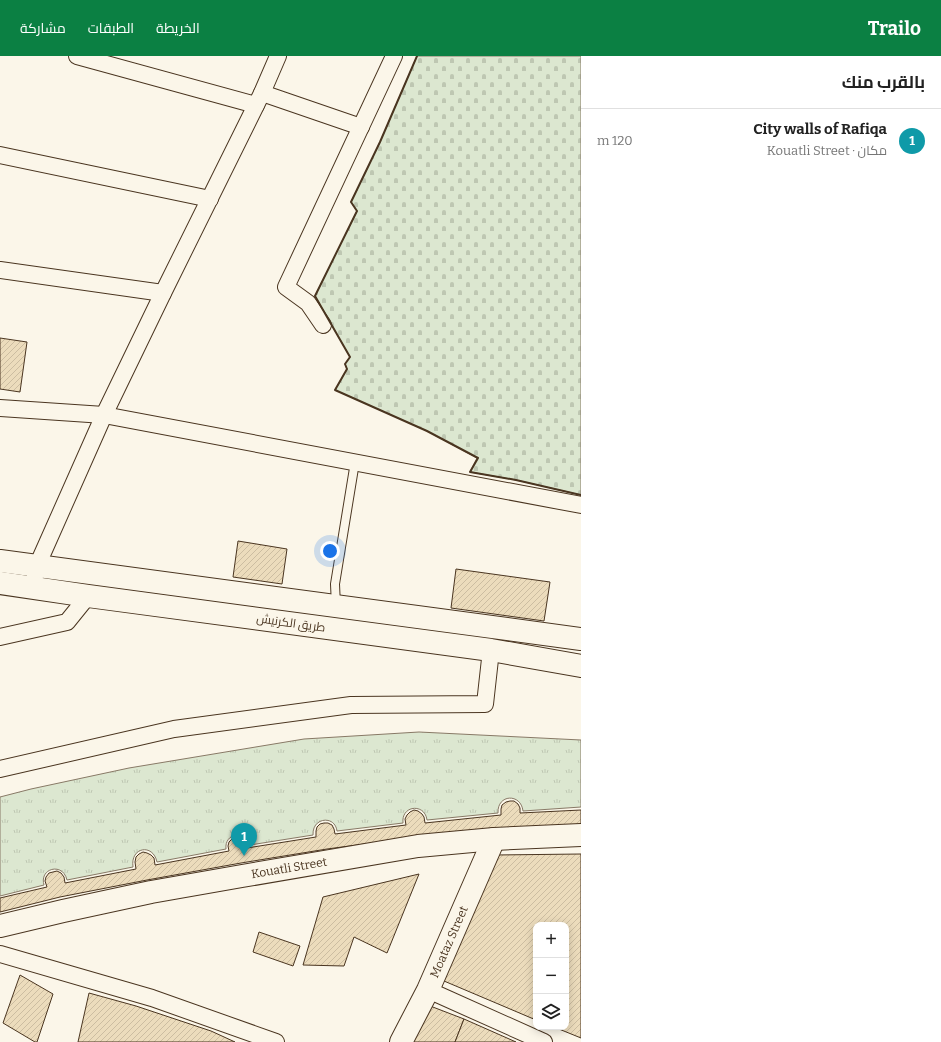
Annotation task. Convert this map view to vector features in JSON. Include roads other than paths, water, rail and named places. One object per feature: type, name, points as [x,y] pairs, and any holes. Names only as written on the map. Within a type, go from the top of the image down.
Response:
[{"type":"main road","name":"طريق الكرنيش","points":[[0,561],[581,639]]},
{"type":"main road","name":"طريق الكرنيش","points":[[0,583],[491,650],[581,666]]},
{"type":"main road","name":"Kouatli Street","points":[[0,926],[151,892],[418,846],[494,839],[581,835]]},
{"type":"main road","name":"Moataz Street","points":[[401,1042],[428,990],[494,839]]},
{"type":"street","points":[[78,56],[259,99],[361,127]]},
{"type":"street","points":[[33,587],[37,566],[104,415],[259,99],[278,56]]},
{"type":"street","points":[[323,325],[308,303],[286,287],[394,56]]},
{"type":"street","points":[[0,155],[210,199]]},
{"type":"street","points":[[0,270],[163,293]]},
{"type":"street","points":[[0,408],[104,415],[581,505]]},
{"type":"street","points":[[0,637],[67,622],[88,596]]},
{"type":"street","points":[[0,769],[174,729],[351,705],[485,704],[491,650]]},
{"type":"street","points":[[0,954],[152,998],[276,1042]]},
{"type":"street","points":[[428,990],[544,1042]]},
{"type":"lane","points":[[336,606],[336,584],[355,462]]},
{"type":"place","name":"City walls of Rafiqa","points":[[244,856]]}]
